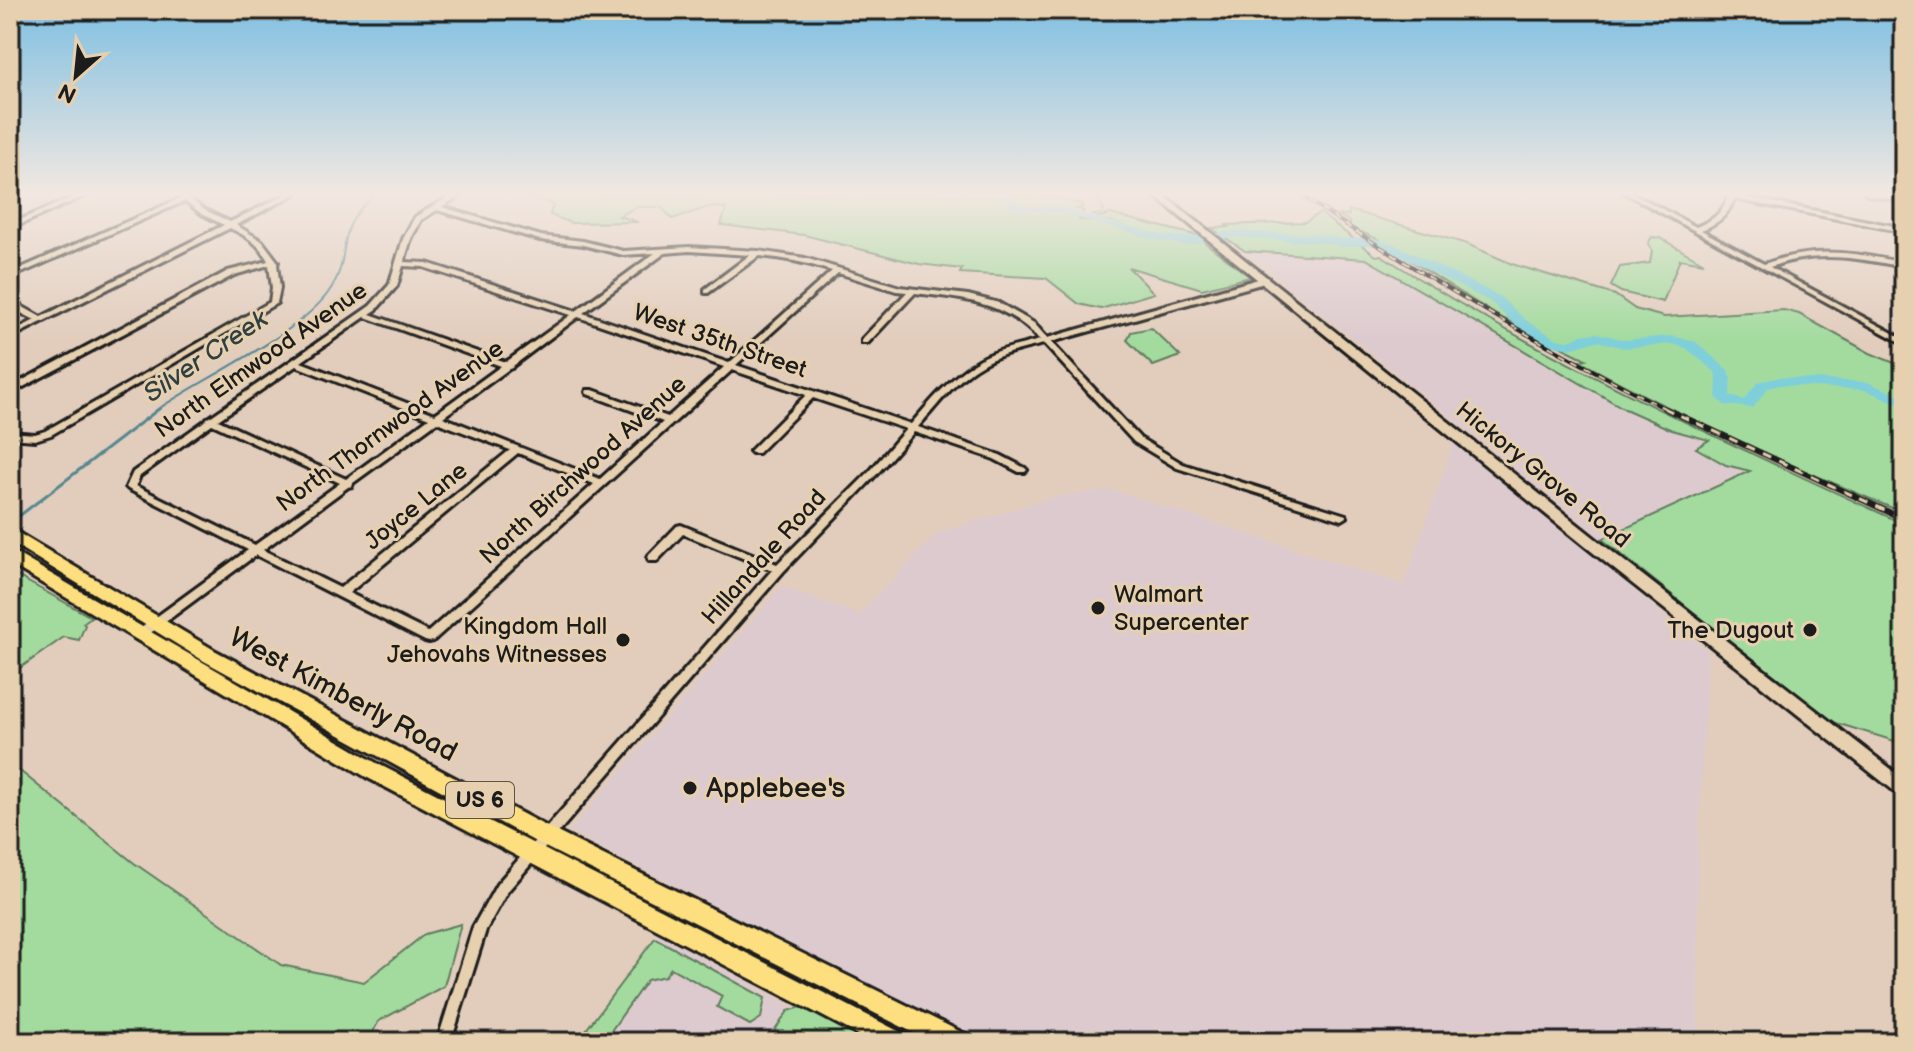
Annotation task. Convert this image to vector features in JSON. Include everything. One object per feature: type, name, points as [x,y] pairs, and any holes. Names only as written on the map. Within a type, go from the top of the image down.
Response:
[{"type":"main road","name":"Hickory Grove Road","points":[[1217,242],[1591,543],[1904,789]]},
{"type":"main road","name":"West Kimberly Road","points":[[11,542],[373,771],[540,844],[957,1042]]},
{"type":"main road","name":"West Kimberly Road","points":[[540,844],[896,1042]]},
{"type":"street","points":[[10,276],[82,242]]},
{"type":"street","points":[[10,336],[195,242]]},
{"type":"street","points":[[10,435],[35,437],[74,419],[273,303],[277,293],[274,262],[269,248],[259,242]]},
{"type":"street","name":"North Elmwood Avenue","points":[[256,551],[136,492],[131,487],[132,481],[145,467],[210,420],[364,314],[393,286],[408,242]]},
{"type":"street","points":[[575,242],[623,253],[663,250],[758,253],[805,260],[913,291],[968,297],[1006,309],[1031,325],[1137,440],[1156,454],[1180,466],[1342,517]]},
{"type":"street","points":[[1720,242],[1904,342]]},
{"type":"street","name":"North Thornwood Avenue","points":[[148,629],[663,250]]},
{"type":"street","points":[[1765,266],[1814,253],[1838,252],[1904,265]]},
{"type":"street","points":[[708,291],[758,253]]},
{"type":"street","points":[[10,391],[231,273],[274,262]]},
{"type":"street","name":"West 35th Street","points":[[402,264],[424,265],[578,314],[997,457],[1022,470]]},
{"type":"street","name":"North Birchwood Avenue","points":[[341,593],[429,638],[837,270]]},
{"type":"street","name":"Hillandale Road","points":[[444,1042],[480,927],[502,888],[779,569],[964,373],[991,358],[1046,340],[1265,280]]},
{"type":"street","points":[[865,341],[913,291]]},
{"type":"street","points":[[10,298],[20,309],[41,320]]},
{"type":"street","points":[[364,314],[509,366]]},
{"type":"street","points":[[294,362],[599,482]]},
{"type":"street","points":[[590,392],[668,420]]},
{"type":"street","points":[[755,451],[812,394]]},
{"type":"street","points":[[210,420],[349,484]]},
{"type":"street","name":"Joyce Lane","points":[[341,593],[516,450]]},
{"type":"street","points":[[653,558],[681,529],[779,569]]},
{"type":"street","points":[[256,551],[341,593]]},
{"type":"shaded area","points":[[1245,251],[1381,260],[1494,333],[1759,468],[1602,539]]},
{"type":"shaded area","points":[[1454,441],[1708,651],[1698,854],[1698,1042],[978,1042],[569,831],[782,586],[858,615],[938,533],[1057,496],[1113,490],[1404,585]]},
{"type":"shaded area","points":[[658,933],[856,1042],[577,1042]]},
{"type":"green space","points":[[832,242],[1204,242],[1250,277],[1202,289],[1128,267],[1154,293],[1101,309],[1079,304],[1046,278],[960,273],[962,269],[919,264]]},
{"type":"green space","name":"The Dugout","points":[[1232,242],[1358,242],[1376,256],[1381,255],[1572,366],[1904,524],[1904,744],[1830,721],[1602,539],[1750,471],[1726,465],[1696,448],[1709,440],[1672,430],[1625,409],[1366,259],[1245,251]]},
{"type":"green space","points":[[1382,242],[1460,242],[1512,264],[1615,295],[1635,309],[1664,317],[1784,310],[1799,314],[1870,353],[1904,367],[1904,513],[1740,442],[1659,403],[1579,361],[1586,359],[1496,315]]},
{"type":"green space","points":[[1667,242],[1704,263],[1680,259],[1663,302],[1621,292],[1611,286],[1620,267],[1650,263],[1652,251],[1648,243]]},
{"type":"green space","points":[[1151,328],[1180,356],[1153,366],[1127,340],[1131,332]]},
{"type":"green space","points":[[10,572],[91,617],[83,623],[85,625],[79,640],[64,637],[10,675]]},
{"type":"green space","points":[[10,763],[134,863],[281,965],[364,982],[425,934],[461,924],[444,986],[379,1021],[367,1042],[10,1042]]},
{"type":"green space","points":[[655,938],[765,998],[761,1018],[750,1025],[717,1007],[722,996],[671,968],[665,976],[647,980],[603,1042],[577,1042]]},
{"type":"green space","points":[[802,1007],[868,1042],[767,1042],[788,1011]]},
{"type":"waterway","name":"Silver Creek","points":[[159,409],[297,323],[330,290],[341,264],[346,242]]},
{"type":"waterway","points":[[1337,242],[1354,242]]},
{"type":"waterway","points":[[1374,242],[1390,246],[1495,299],[1522,324],[1553,342],[1570,345],[1585,338],[1597,337],[1624,344],[1672,340],[1691,345],[1721,370],[1724,378],[1723,397],[1729,402],[1748,405],[1763,385],[1780,381],[1867,386],[1904,402]]},
{"type":"waterway","name":"Silver Creek","points":[[10,523],[159,409]]},
{"type":"railway","points":[[1373,242],[1573,360],[1666,409]]},
{"type":"railway","points":[[1666,409],[1904,519]]},
{"type":"place","name":"Walmart Supercenter","points":[[1098,608]]},
{"type":"place","name":"The Dugout","points":[[1810,630]]},
{"type":"place","name":"Kingdom Hall Jehovahs Witnesses","points":[[623,640]]},
{"type":"place","name":"Applebee's","points":[[690,788]]}]
